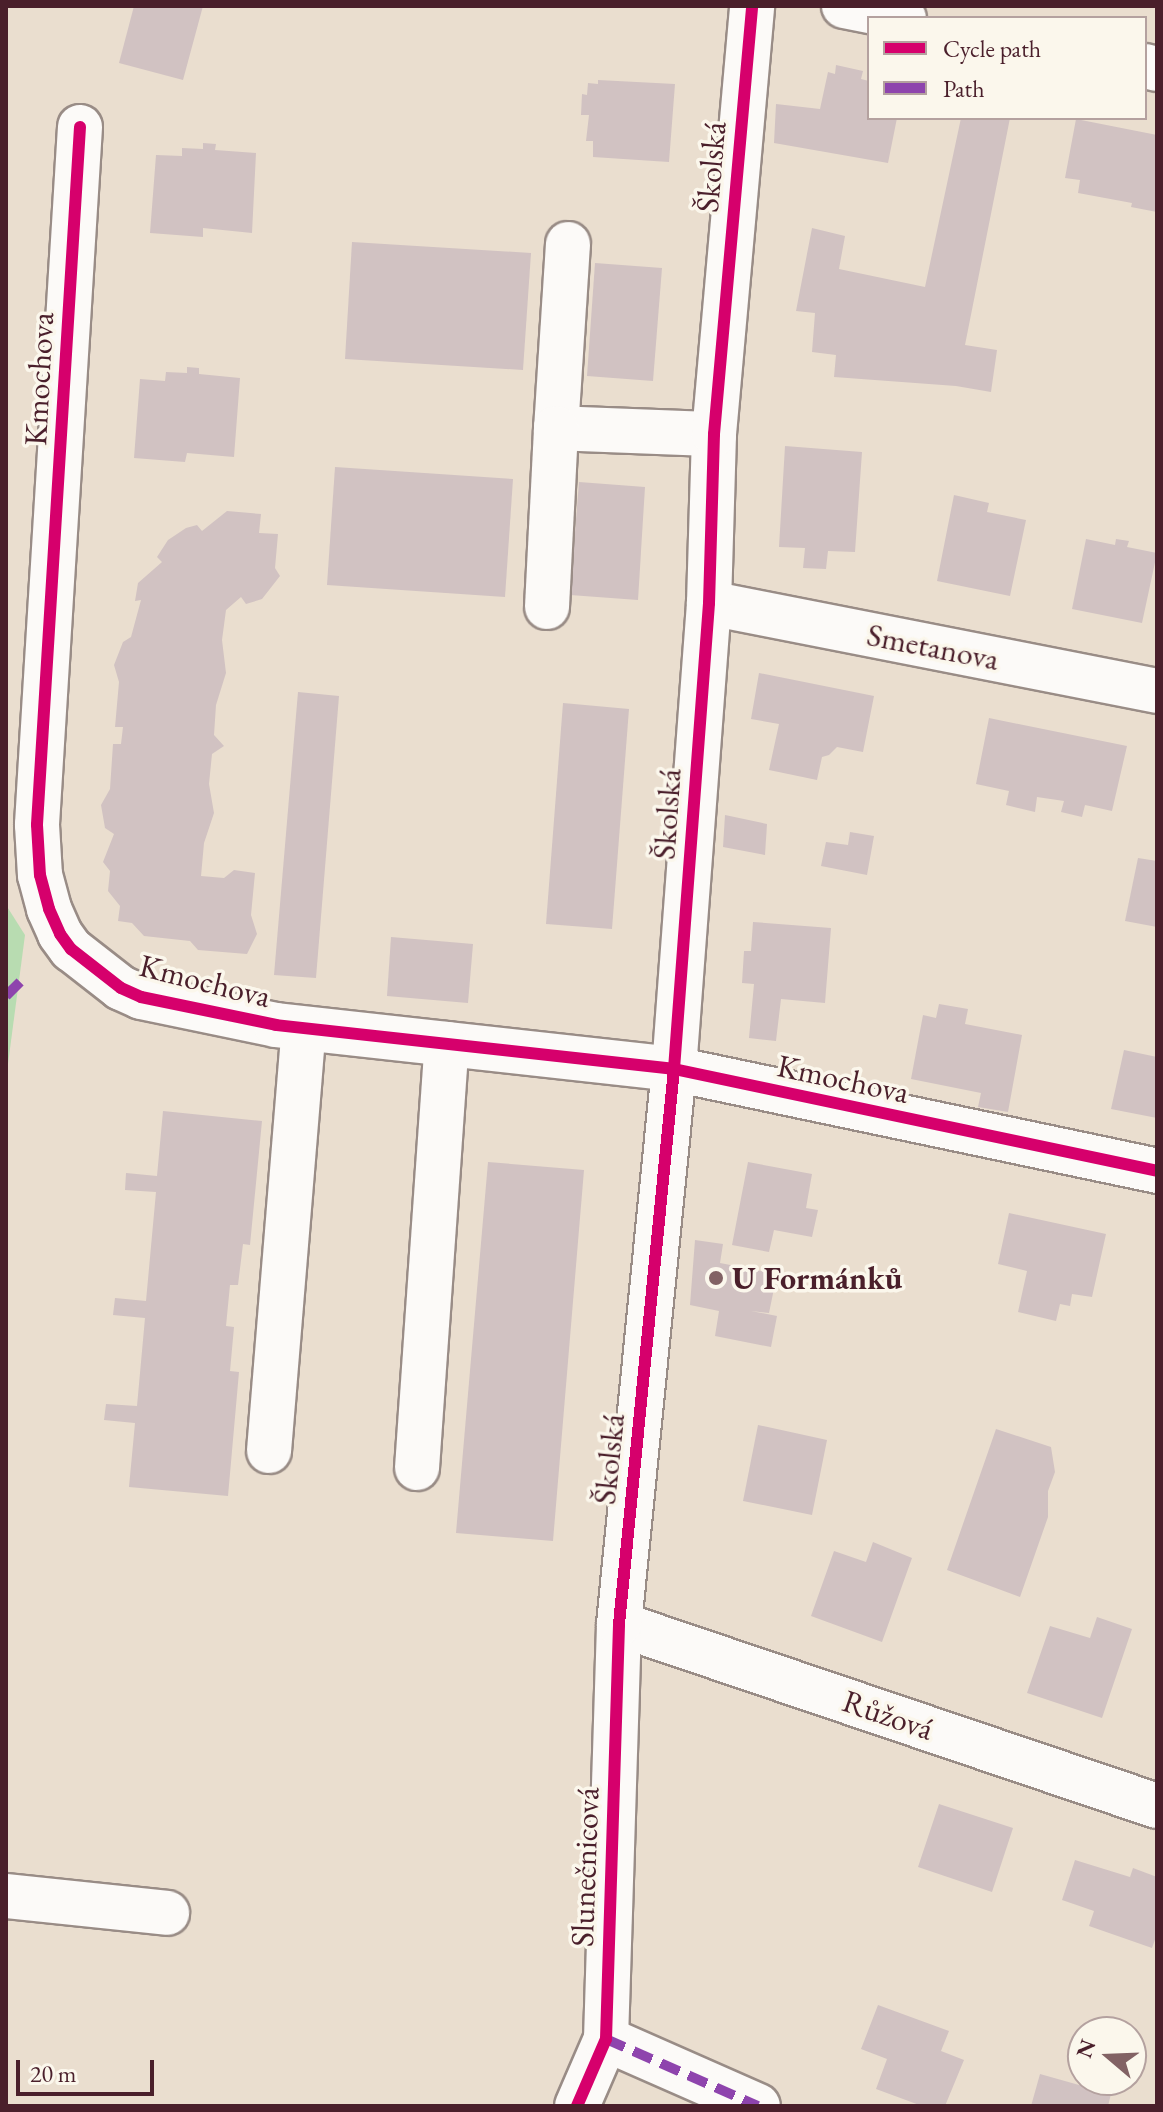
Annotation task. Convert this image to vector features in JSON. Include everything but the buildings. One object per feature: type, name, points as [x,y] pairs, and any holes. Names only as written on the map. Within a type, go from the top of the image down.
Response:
[{"type":"street","name":"Školská","points":[[619,1624],[674,1069],[709,603],[714,434],[752,6]]},
{"type":"street","points":[[844,6],[894,16]]},
{"type":"street","name":"Kmochova","points":[[80,127],[37,825],[40,875],[60,934],[89,965],[121,988],[141,997],[304,1029],[674,1069],[1157,1171]]},
{"type":"street","points":[[547,607],[568,244]]},
{"type":"street","points":[[556,428],[714,434]]},
{"type":"street","name":"Smetanova","points":[[709,603],[1157,691]]},
{"type":"street","points":[[269,1451],[304,1029]]},
{"type":"street","points":[[417,1468],[447,1044]]},
{"type":"street","name":"Růžová","points":[[619,1624],[1157,1806]]},
{"type":"street","name":"Slunečnicová","points":[[577,2106],[606,2039],[619,1624]]},
{"type":"street","points":[[6,1896],[167,1913]]},
{"type":"street","points":[[606,2039],[758,2106]]},
{"type":"green space","points":[[6,905],[25,935],[6,1079]]},
{"type":"marked path","points":[[6,996],[22,980]]},
{"type":"marked path","points":[[606,2039],[758,2106]]},
{"type":"cycle path","points":[[577,2106],[606,2039],[619,1624],[674,1069],[709,603],[714,434],[752,6]]},
{"type":"cycle path","points":[[80,127],[37,825],[40,875],[49,909],[60,934],[71,949],[121,988],[141,997],[276,1025],[674,1069],[1157,1171]]},
{"type":"place","name":"U Formánků","points":[[716,1278]]}]
